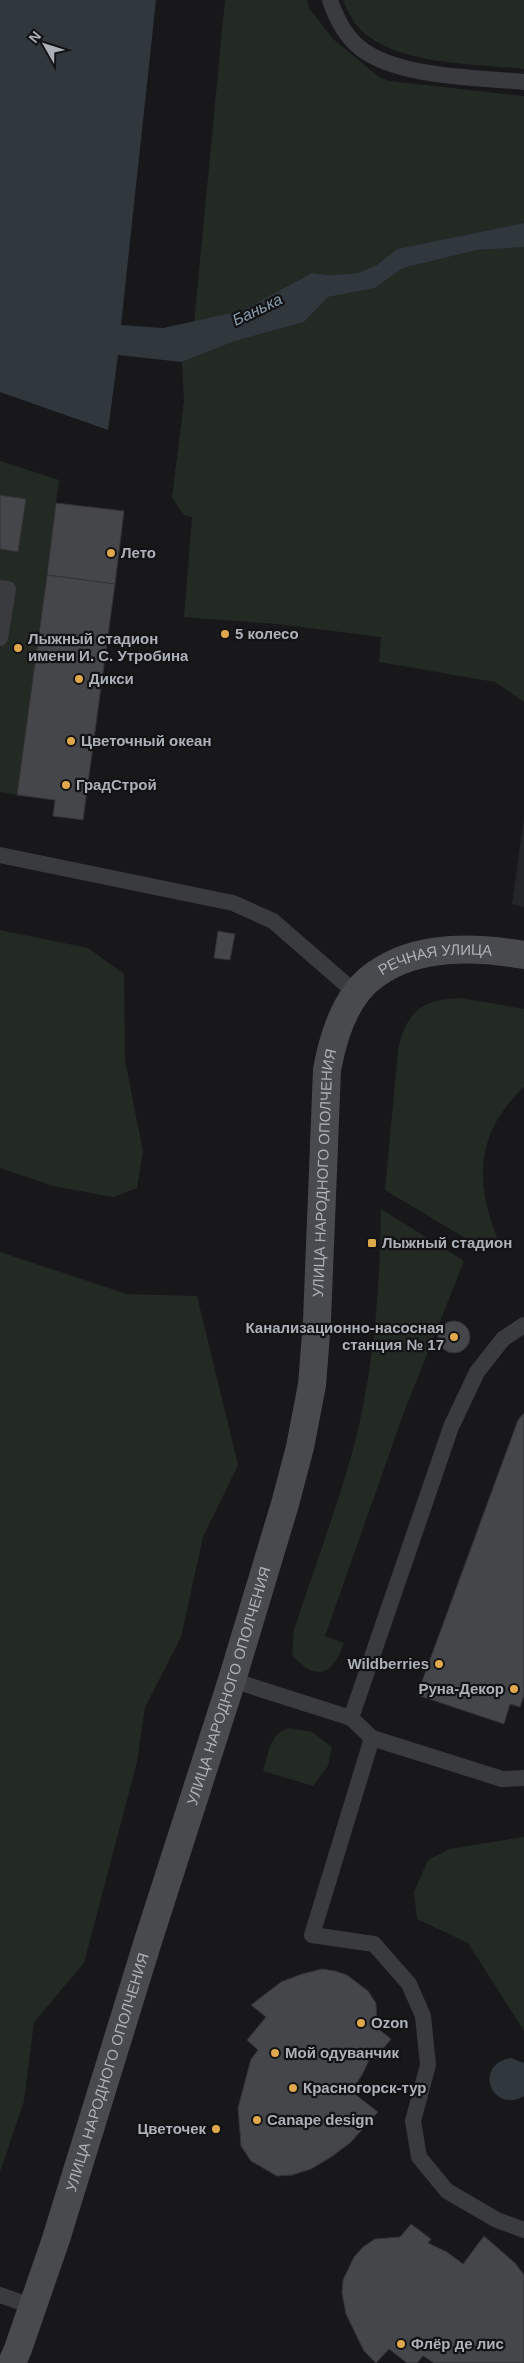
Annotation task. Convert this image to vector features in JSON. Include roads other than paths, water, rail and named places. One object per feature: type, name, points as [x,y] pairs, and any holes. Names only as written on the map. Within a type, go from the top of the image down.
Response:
[{"type":"main road","name":"РЕЧНАЯ УЛИЦА","points":[[357,994],[375,974],[400,961],[430,953],[465,949],[496,950],[524,955]]},
{"type":"main road","name":"УЛИЦА НАРОДНОГО ОПОЛЧЕНИЯ","points":[[12,2363],[34,2306],[286,1504],[312,1385],[317,1322],[327,1070],[334,1036],[344,1013],[357,994]]},
{"type":"lane","points":[[330,0],[338,22],[360,48],[392,64],[418,72],[524,82]]},
{"type":"lane","points":[[0,588],[8,589],[0,638]]},
{"type":"lane","points":[[0,855],[233,903],[273,921],[357,994]]},
{"type":"lane","points":[[351,1718],[451,1428],[477,1372],[503,1339],[524,1325]]},
{"type":"lane","points":[[232,1680],[351,1718],[372,1738],[502,1778],[524,1778]]},
{"type":"lane","points":[[372,1738],[312,1935],[374,1944],[409,1984],[424,2016],[428,2065],[412,2121],[419,2157],[448,2191],[497,2220],[524,2230]]},
{"type":"lane","points":[[0,2295],[34,2306]]},
{"type":"water","name":"Банька","points":[[0,0],[156,0],[121,325],[163,328],[241,311],[312,273],[331,275],[358,273],[377,265],[397,249],[524,223],[524,247],[477,250],[403,268],[375,288],[328,297],[304,322],[235,341],[182,362],[118,355],[108,430],[0,392]]},
{"type":"water","points":[[511,2058],[524,2063],[524,2096],[513,2100],[503,2099],[496,2094],[491,2086],[490,2078],[492,2069],[499,2062]]},
{"type":"place","name":"Лето","points":[[111,553]]},
{"type":"place","name":"5 колесо","points":[[225,634]]},
{"type":"place","name":"Лыжный стадион имени И. С. Утробина","points":[[18,648]]},
{"type":"place","name":"Дикси","points":[[79,679]]},
{"type":"place","name":"Цветочный океан","points":[[71,741]]},
{"type":"place","name":"ГрадСтрой","points":[[66,785]]},
{"type":"place","name":"Лыжный стадион","points":[[372,1243]]},
{"type":"place","name":"Канализационно-насосная станция № 17","points":[[454,1337]]},
{"type":"place","name":"Wildberries","points":[[439,1664]]},
{"type":"place","name":"Руна-Декор","points":[[514,1689]]},
{"type":"place","name":"Ozon","points":[[361,2023]]},
{"type":"place","name":"Мой одуванчик","points":[[275,2053]]},
{"type":"place","name":"Красногорск-тур","points":[[293,2088]]},
{"type":"place","name":"Canape design","points":[[257,2120]]},
{"type":"place","name":"Цветочек","points":[[216,2129]]},
{"type":"place","name":"Флёр де лис","points":[[401,2344]]}]
